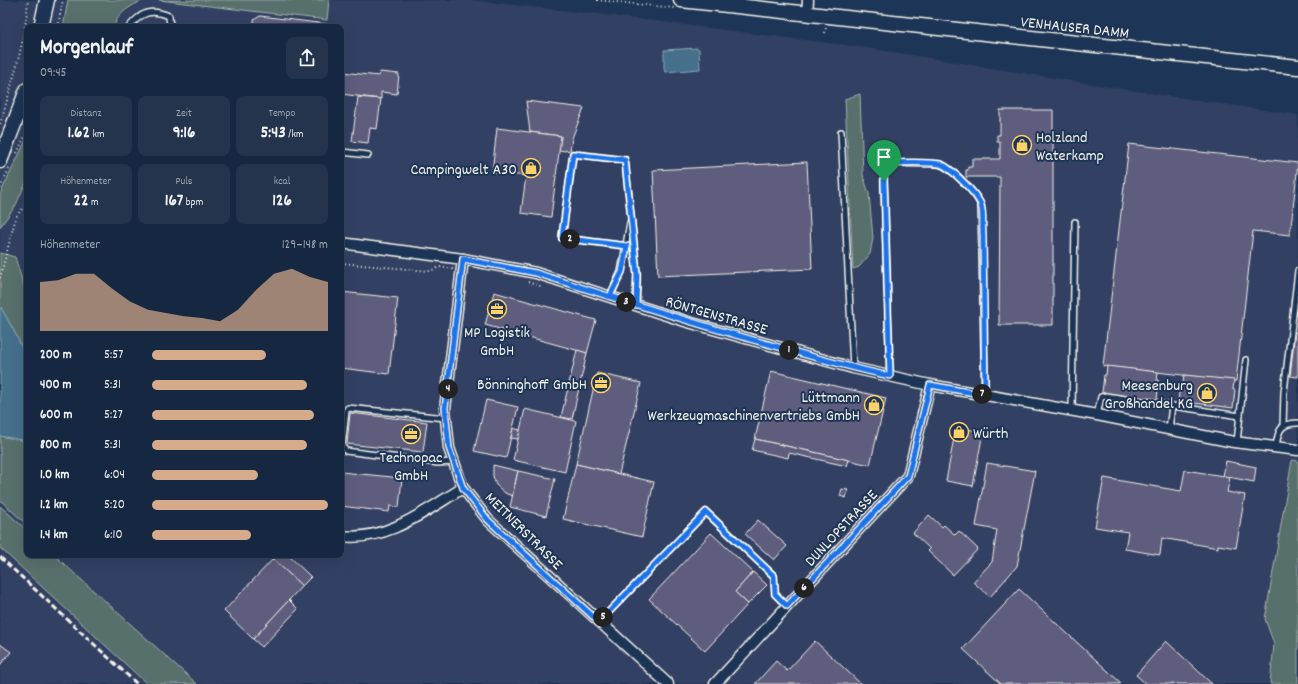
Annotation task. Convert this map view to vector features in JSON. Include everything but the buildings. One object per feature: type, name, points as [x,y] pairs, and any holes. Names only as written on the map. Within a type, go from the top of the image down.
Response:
[{"type":"main road","points":[[42,24],[46,0]]},
{"type":"main road","name":"VENHAUSER DAMM","points":[[681,0],[807,7],[1298,67]]},
{"type":"main road","points":[[0,161],[24,101]]},
{"type":"street","name":"RÖNTGENSTRASSE","points":[[344,243],[463,259],[536,273],[688,322],[852,368],[930,385],[1097,414],[1237,442],[1298,450]]},
{"type":"street","name":"MEITNERSTRASSE","points":[[463,259],[445,408],[449,448],[463,488],[488,520],[668,684]]},
{"type":"street","name":"DUNLOPSTRASSE","points":[[715,684],[908,476],[930,385]]},
{"type":"street","points":[[344,536],[354,538],[393,529],[463,488]]},
{"type":"lane","points":[[132,24],[139,15],[153,11],[169,16],[170,24]]},
{"type":"lane","points":[[841,132],[852,368]]},
{"type":"lane","points":[[344,154],[368,155]]},
{"type":"lane","points":[[627,246],[562,238],[573,154],[625,160],[632,214],[637,274],[636,305]]},
{"type":"lane","points":[[890,376],[884,163],[938,164],[945,166],[975,195],[981,206],[985,395]]},
{"type":"lane","points":[[610,296],[622,272],[632,214]]},
{"type":"lane","points":[[1072,410],[1075,222]]},
{"type":"lane","points":[[1276,448],[1277,436],[1283,426],[1284,392],[1298,271]]},
{"type":"lane","points":[[1237,442],[1246,360]]},
{"type":"lane","points":[[1097,414],[1100,397],[1102,396],[1240,416]]},
{"type":"lane","points":[[1169,429],[1172,406]]},
{"type":"lane","points":[[344,428],[346,411],[348,408],[446,418]]},
{"type":"lane","points":[[1283,426],[1289,423],[1298,423]]},
{"type":"lane","points":[[344,448],[346,451],[438,463],[454,462]]},
{"type":"lane","points":[[599,622],[706,512],[774,576],[775,594],[787,606]]},
{"type":"path","points":[[25,24],[28,0]]},
{"type":"path","points":[[59,24],[63,0]]},
{"type":"path","points":[[0,124],[18,62],[24,32]]},
{"type":"path","points":[[0,278],[16,217],[24,206]]},
{"type":"shaded area","points":[[0,0],[470,0],[606,15],[868,48],[1123,89],[1298,115],[1298,684],[197,684],[57,558],[344,558],[344,24],[24,24],[24,144],[0,194]]},
{"type":"shaded area","points":[[699,49],[700,69],[665,72],[664,50]]},
{"type":"shaded area","points":[[24,187],[24,527],[0,506],[0,227],[16,205]]},
{"type":"shaded area","points":[[0,306],[24,352],[24,440],[0,436]]},
{"type":"shaded area","points":[[0,548],[147,684],[0,684]]},
{"type":"green space","points":[[68,0],[144,0],[130,7],[118,18],[115,24],[64,24]]},
{"type":"green space","points":[[159,0],[329,0],[327,20]]},
{"type":"green space","points":[[860,94],[863,175],[869,194],[873,238],[870,254],[859,267],[853,269],[845,99]]},
{"type":"green space","points":[[24,144],[24,187],[16,205],[0,227],[0,194]]},
{"type":"green space","points":[[0,253],[15,257],[24,287],[24,352],[0,306]]},
{"type":"green space","points":[[0,436],[24,440],[24,522],[0,500]]},
{"type":"green space","points":[[1292,460],[1298,461],[1298,684],[1270,684],[1274,644],[1265,619]]},
{"type":"green space","points":[[0,506],[24,527],[24,558],[57,558],[197,684],[147,684],[0,548]]},
{"type":"railway","points":[[0,557],[137,684]]},
{"type":"place","name":"Holzland Waterkamp","points":[[1022,145]]},
{"type":"place","name":"Campingwelt A30","points":[[531,168]]},
{"type":"place","name":"MP Logistik GmbH","points":[[497,309]]},
{"type":"place","name":"Bönninghoff GmbH","points":[[601,383]]},
{"type":"place","name":"Meesenburg Großhandel KG","points":[[1207,393]]},
{"type":"place","name":"Lüttmann Werkzeugmaschinenvertriebs GmbH","points":[[874,405]]},
{"type":"place","name":"Würth","points":[[959,432]]},
{"type":"place","name":"Technopac GmbH","points":[[411,434]]},
{"type":"route","points":[[884,181],[884,163],[942,164],[953,172],[980,202],[983,235],[986,368],[985,395],[930,385],[908,476],[787,606],[775,594],[774,576],[706,512],[599,622],[488,520],[463,488],[449,448],[445,408],[463,259],[536,273],[636,305],[637,274],[632,214],[625,160],[573,154],[562,238],[627,246],[622,272],[610,296],[636,305],[688,322],[852,368],[890,376],[884,181]]}]
